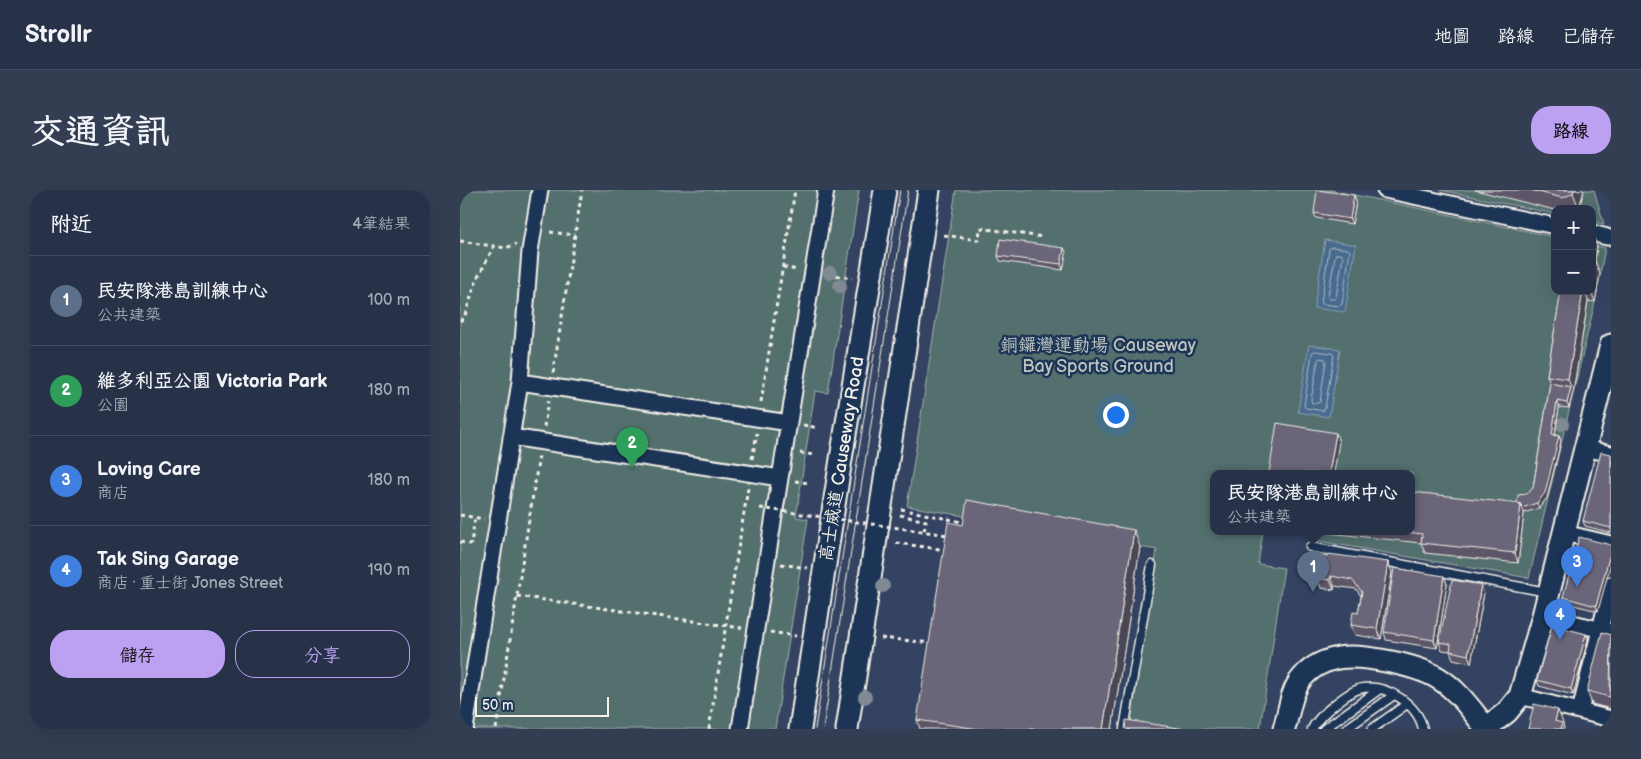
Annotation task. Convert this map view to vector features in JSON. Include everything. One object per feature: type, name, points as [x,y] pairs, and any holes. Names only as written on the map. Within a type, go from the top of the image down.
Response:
[{"type":"main road","name":"高士威道 Causeway Road","points":[[800,729],[841,459],[885,190]]},
{"type":"main road","points":[[847,729],[929,190]]},
{"type":"main road","points":[[1285,728],[1295,688],[1300,681],[1312,668],[1338,658],[1357,658],[1401,665],[1439,678],[1458,694],[1486,728],[1507,712],[1520,696],[1543,616],[1611,345]]},
{"type":"street","points":[[465,729],[520,382],[532,237],[540,190]]},
{"type":"street","points":[[740,729],[826,190]]},
{"type":"street","points":[[1385,190],[1551,225]]},
{"type":"street","points":[[1596,234],[1607,236]]},
{"type":"street","points":[[520,382],[789,423]]},
{"type":"street","points":[[511,437],[780,478]]},
{"type":"street","points":[[1585,448],[1611,454]]},
{"type":"street","points":[[1564,533],[1611,544]]},
{"type":"street","points":[[1580,711],[1606,631],[1611,585]]},
{"type":"street","points":[[1543,616],[1606,631]]},
{"type":"street","points":[[1520,696],[1611,718]]},
{"type":"lane","points":[[1310,547],[1549,593]]},
{"type":"lane","points":[[1124,729],[1152,565]]},
{"type":"lane","points":[[1312,729],[1322,714],[1356,690],[1364,688],[1380,689],[1394,695],[1407,704],[1419,718],[1422,729]]},
{"type":"lane","points":[[1324,729],[1380,689]]},
{"type":"lane","points":[[1346,729],[1394,695]]},
{"type":"lane","points":[[1372,729],[1407,704]]},
{"type":"path","points":[[944,235],[979,240],[980,228],[1043,237]]},
{"type":"path","points":[[460,242],[506,248],[548,231],[575,235]]},
{"type":"path","points":[[460,320],[464,318],[477,279],[494,246]]},
{"type":"path","points":[[760,508],[951,535]]},
{"type":"path","points":[[901,509],[972,524]]},
{"type":"path","points":[[460,515],[498,521]]},
{"type":"path","points":[[900,515],[926,520],[924,531]]},
{"type":"path","points":[[460,542],[471,544],[475,517]]},
{"type":"path","points":[[896,543],[952,551]]},
{"type":"path","points":[[517,596],[798,636]]},
{"type":"path","points":[[881,638],[937,644]]},
{"type":"green space","points":[[460,190],[859,190],[828,393],[815,391],[796,517],[808,519],[775,729],[460,729]]},
{"type":"green space","name":"銅鑼灣運動場 Causeway Bay Sports Ground","points":[[956,190],[1331,190],[1551,236],[1551,295],[1596,295],[1596,246],[1605,248],[1595,302],[1529,578],[1312,540],[1313,535],[1415,535],[1415,470],[1210,470],[1210,535],[1262,535],[1258,564],[1284,568],[1260,729],[1130,729],[1157,550],[907,506]]},
{"type":"green space","points":[[1440,190],[1594,190],[1604,224],[1596,223],[1596,205],[1551,205],[1551,213]]},
{"type":"water","points":[[1325,240],[1356,245],[1345,312],[1314,308]]},
{"type":"water","points":[[1309,345],[1340,349],[1329,417],[1298,412]]},
{"type":"building","points":[[1317,190],[1354,195],[1350,219],[1314,213]]},
{"type":"building","points":[[1530,190],[1574,190],[1573,193],[1563,198]]},
{"type":"building","points":[[1000,239],[1064,248],[1061,264],[998,256]]},
{"type":"building","points":[[1560,295],[1582,295],[1568,379],[1547,376]]},
{"type":"building","points":[[1550,383],[1571,387],[1567,403],[1557,401],[1552,435],[1559,436],[1545,493],[1537,503],[1522,508],[1521,504],[1517,503],[1518,495],[1527,494],[1533,488]]},
{"type":"building","points":[[1277,423],[1336,433],[1330,470],[1269,470]]},
{"type":"building","points":[[1601,452],[1611,454],[1611,528],[1583,521]]},
{"type":"building","points":[[1415,492],[1521,504],[1515,553],[1421,543],[1422,534],[1415,533]]},
{"type":"building","points":[[967,500],[1134,530],[1103,729],[979,729],[917,720],[948,522],[963,525]]},
{"type":"building","points":[[1579,537],[1611,545],[1596,606],[1563,597]]},
{"type":"building","points":[[1328,554],[1388,562],[1377,629],[1351,625],[1353,612],[1358,613],[1362,592],[1352,580],[1331,576],[1330,580],[1317,578],[1321,556],[1328,557]]},
{"type":"building","points":[[1394,568],[1444,576],[1434,640],[1384,632]]},
{"type":"building","points":[[1452,580],[1481,585],[1468,655],[1450,651],[1451,644],[1439,642]]},
{"type":"building","points":[[1552,625],[1586,634],[1571,689],[1537,680]]},
{"type":"building","points":[[1602,632],[1611,635],[1610,697],[1587,691]]},
{"type":"building","points":[[1534,704],[1558,710],[1555,721],[1562,723],[1561,729],[1528,729]]},
{"type":"building","points":[[1126,720],[1185,729],[1125,729]]},
{"type":"tram line","points":[[815,729],[900,190]]},
{"type":"tram line","points":[[823,729],[908,190]]},
{"type":"place","name":"維多利亞公園 Victoria Park","points":[[632,468]]},
{"type":"place","name":"Loving Care","points":[[1577,587]]},
{"type":"place","name":"民安隊港島訓練中心","points":[[1313,592]]},
{"type":"place","name":"Tak Sing Garage","points":[[1560,640]]}]
